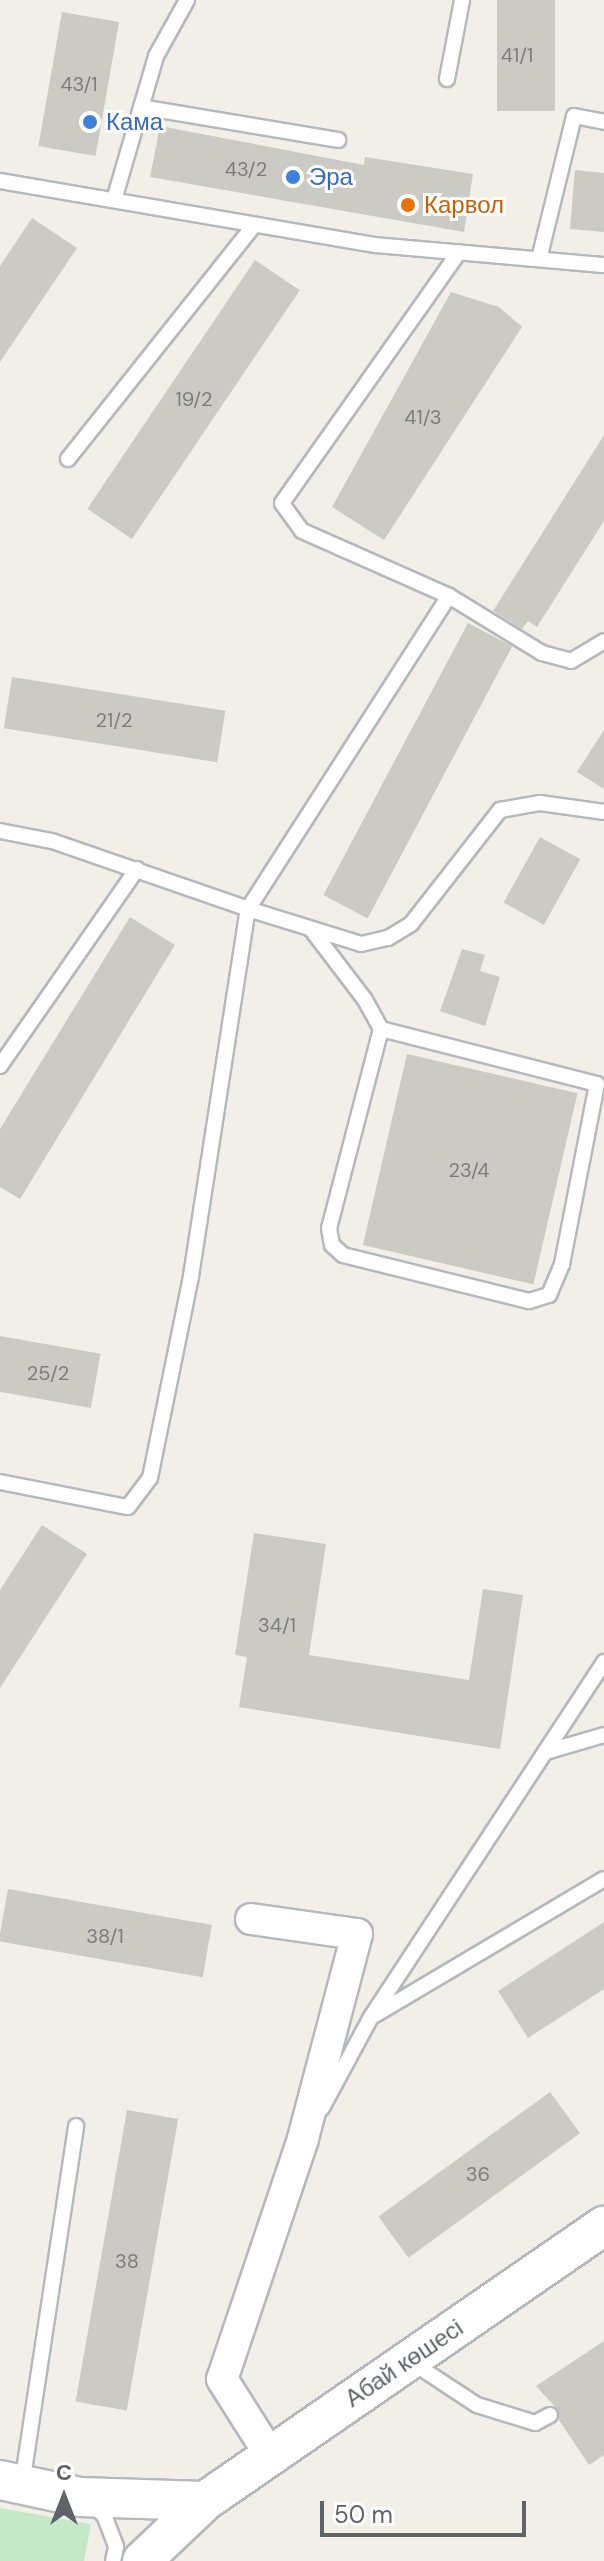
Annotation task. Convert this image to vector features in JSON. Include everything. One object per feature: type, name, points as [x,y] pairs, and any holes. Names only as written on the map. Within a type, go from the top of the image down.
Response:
[{"type":"street","points":[[251,1919],[357,1934],[303,2139],[222,2379],[270,2455]]},
{"type":"street","name":"Абай көшесі","points":[[142,2561],[205,2501],[604,2226]]},
{"type":"street","points":[[11,2482],[80,2497],[205,2501]]},
{"type":"lane","points":[[114,200],[156,56],[187,0]]},
{"type":"lane","points":[[447,79],[462,0]]},
{"type":"lane","points":[[141,107],[338,140]]},
{"type":"lane","points":[[539,259],[574,116],[604,122]]},
{"type":"lane","points":[[3,186],[114,200],[375,245],[604,265]]},
{"type":"lane","points":[[68,459],[254,225]]},
{"type":"lane","points":[[459,252],[282,503],[302,531],[449,596],[542,653],[571,661],[604,641]]},
{"type":"lane","points":[[1,1484],[128,1507],[150,1478],[191,1276],[248,909],[449,596]]},
{"type":"lane","points":[[0,831],[52,841],[248,909],[361,944],[388,938],[411,924],[500,810],[540,803],[604,812]]},
{"type":"lane","points":[[0,1066],[137,869]]},
{"type":"lane","points":[[311,929],[365,1000],[381,1029],[329,1228],[332,1245],[343,1255],[529,1301],[549,1295],[562,1264],[597,1084],[381,1029]]},
{"type":"lane","points":[[303,2139],[371,2017],[549,1751],[604,1662]]},
{"type":"lane","points":[[549,1751],[604,1735]]},
{"type":"lane","points":[[371,2017],[604,1879]]},
{"type":"lane","points":[[11,2482],[76,2126]]},
{"type":"lane","points":[[409,2360],[477,2405],[535,2423],[550,2415]]},
{"type":"lane","points":[[80,2497],[104,2515],[116,2547],[113,2561]]},
{"type":"green space","points":[[0,2508],[91,2524],[84,2561],[0,2561]]},
{"type":"building","points":[[497,0],[555,0],[555,111],[497,111]]},
{"type":"building","points":[[62,12],[119,22],[96,156],[38,146]]},
{"type":"building","points":[[160,126],[364,165],[365,157],[473,174],[464,232],[150,177]]},
{"type":"building","points":[[575,170],[604,173],[604,232],[570,229]]},
{"type":"building","points":[[32,218],[77,248],[0,362],[0,266]]},
{"type":"building","points":[[255,260],[300,290],[132,539],[87,509]]},
{"type":"building","points":[[451,292],[499,307],[522,327],[384,540],[332,507]]},
{"type":"building","points":[[604,435],[604,521],[537,627],[528,621],[522,629],[493,611]]},
{"type":"building","points":[[468,623],[512,646],[368,918],[323,895]]},
{"type":"building","points":[[12,677],[225,711],[217,762],[4,728]]},
{"type":"building","points":[[604,730],[604,789],[577,772]]},
{"type":"building","points":[[540,837],[580,859],[544,925],[504,903]]},
{"type":"building","points":[[130,917],[175,945],[20,1199],[0,1187],[0,1129]]},
{"type":"building","points":[[462,949],[485,955],[480,971],[500,977],[485,1026],[440,1011]]},
{"type":"building","points":[[407,1054],[578,1093],[533,1284],[363,1245]]},
{"type":"building","points":[[0,1336],[100,1354],[91,1408],[0,1392]]},
{"type":"building","points":[[42,1525],[87,1554],[0,1688],[0,1590]]},
{"type":"building","points":[[254,1533],[326,1544],[309,1655],[469,1680],[483,1589],[523,1595],[500,1749],[239,1707],[247,1657],[235,1655]]},
{"type":"building","points":[[8,1889],[212,1925],[203,1977],[0,1941]]},
{"type":"building","points":[[604,1922],[604,1989],[528,2038],[498,1991]]},
{"type":"building","points":[[550,2092],[580,2133],[408,2258],[378,2217]]},
{"type":"building","points":[[127,2110],[178,2119],[127,2411],[76,2402]]},
{"type":"building","points":[[604,2341],[604,2455],[589,2465],[559,2420],[558,2410],[536,2386]]},
{"type":"place","name":"Кама","points":[[90,122]]},
{"type":"place","name":"Эра","points":[[293,177]]},
{"type":"place","name":"Карвол","points":[[408,205]]}]
